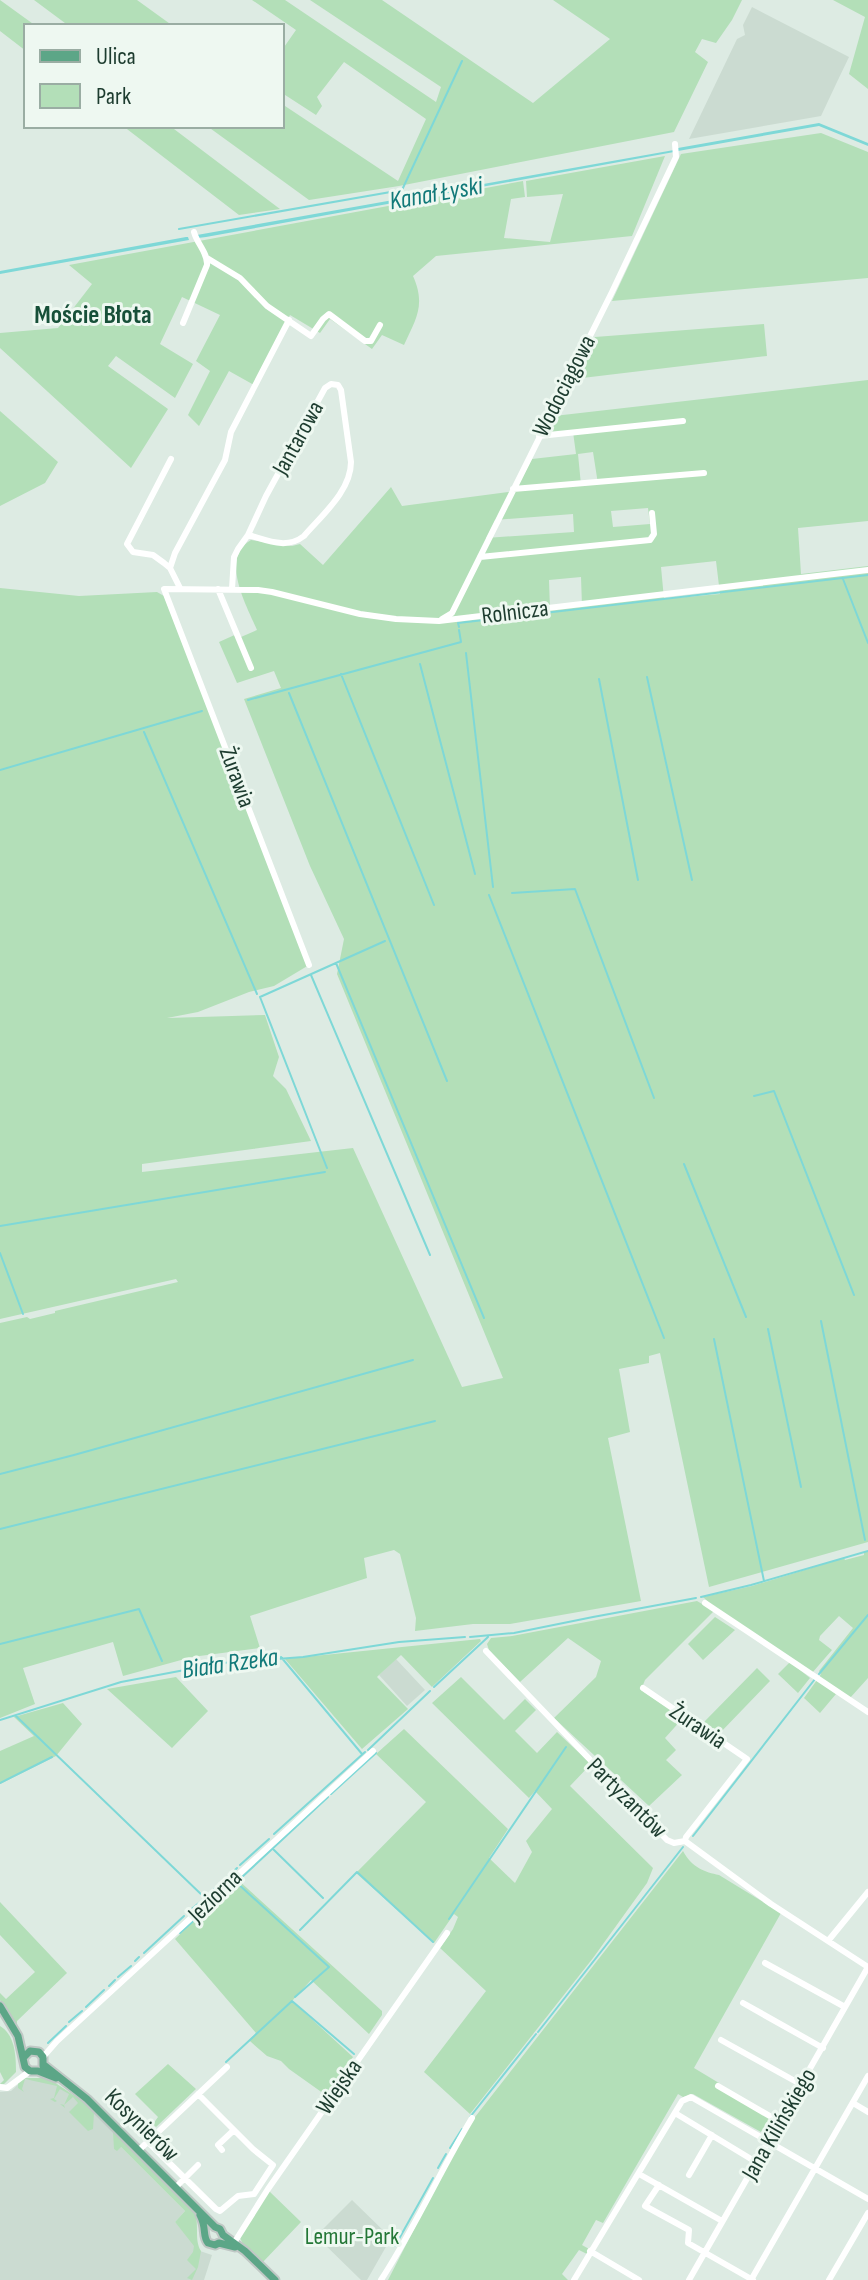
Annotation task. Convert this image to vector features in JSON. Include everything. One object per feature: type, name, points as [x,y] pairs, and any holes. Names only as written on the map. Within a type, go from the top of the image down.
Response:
[{"type":"main road","points":[[0,2006],[34,2061]]},
{"type":"main road","name":"Kosynierów","points":[[34,2061],[87,2099],[215,2227]]},
{"type":"main road","name":"Kosynierów","points":[[191,2202],[206,2230]]},
{"type":"main road","points":[[220,2229],[221,2239],[215,2245],[208,2243],[206,2230],[220,2229]]},
{"type":"main road","points":[[221,2239],[245,2251],[275,2280]]},
{"type":"main road","points":[[221,2239],[245,2251]]},
{"type":"street","name":"Wodociągowa","points":[[439,621],[452,613],[612,292],[676,157],[675,144]]},
{"type":"street","points":[[194,232],[207,258],[240,278],[267,306],[311,336],[329,314],[365,341],[371,341],[380,325]]},
{"type":"street","points":[[183,323],[205,273],[207,258]]},
{"type":"street","points":[[170,568],[225,460],[229,440],[289,320]]},
{"type":"street","name":"Jantarowa","points":[[232,589],[234,557],[325,388],[331,384],[338,385],[351,462],[343,489],[297,542],[280,544],[248,535]]},
{"type":"street","points":[[539,436],[683,421]]},
{"type":"street","points":[[171,459],[127,544],[133,552],[153,555],[170,568],[180,588]]},
{"type":"street","points":[[513,489],[704,473]]},
{"type":"street","points":[[480,557],[650,540],[654,534],[652,513]]},
{"type":"street","name":"Rolnicza","points":[[164,589],[272,592],[360,614],[439,621],[868,570]]},
{"type":"street","name":"Żurawia","points":[[164,589],[309,965]]},
{"type":"street","points":[[218,589],[251,668]]},
{"type":"street","points":[[705,1603],[868,1712]]},
{"type":"street","name":"Partyzantów","points":[[486,1651],[667,1840],[674,1843],[685,1841],[761,1897],[868,1967]]},
{"type":"street","name":"Żurawia","points":[[643,1688],[747,1759],[685,1841]]},
{"type":"street","name":"Jeziorna","points":[[34,2061],[373,1751]]},
{"type":"street","points":[[828,1941],[868,1892]]},
{"type":"street","name":"Wiejska","points":[[234,2243],[268,2189],[447,1933]]},
{"type":"street","points":[[765,1963],[845,2007]]},
{"type":"street","name":"Jana Kilińskiego","points":[[689,2280],[868,1967]]},
{"type":"street","points":[[743,2003],[823,2048]]},
{"type":"street","points":[[721,2040],[802,2085]]},
{"type":"street","points":[[0,2087],[7,2088],[34,2061]]},
{"type":"street","points":[[139,2150],[227,2067]]},
{"type":"street","points":[[659,2185],[645,2206],[689,2230],[688,2243],[752,2280],[868,2076]]},
{"type":"street","points":[[718,2086],[780,2122]]},
{"type":"street","points":[[147,2141],[218,2210],[226,2209],[238,2196],[255,2193],[273,2164],[253,2149],[198,2094]]},
{"type":"street","points":[[574,2280],[687,2097],[868,2199]]},
{"type":"street","points":[[853,2103],[868,2112]]},
{"type":"street","points":[[675,2113],[756,2162]]},
{"type":"street","points":[[381,2280],[472,2118]]},
{"type":"street","points":[[222,2150],[218,2145],[234,2130]]},
{"type":"street","points":[[689,2175],[712,2135]]},
{"type":"street","points":[[176,2187],[198,2165]]},
{"type":"street","points":[[639,2174],[722,2221]]},
{"type":"street","points":[[829,2280],[868,2213]]},
{"type":"street","points":[[590,2251],[639,2280]]},
{"type":"shaded area","points":[[752,7],[849,57],[821,116],[689,139],[737,39],[745,35],[743,25]]},
{"type":"shaded area","points":[[396,1659],[425,1690],[407,1706],[379,1675]]},
{"type":"shaded area","points":[[24,2079],[58,2085],[89,2108],[123,2142],[121,2147],[185,2211],[175,2222],[200,2251],[212,2255],[204,2280],[0,2280],[0,2092],[11,2091]]},
{"type":"shaded area","name":"Lemur-Park","points":[[352,2200],[391,2238],[367,2280],[361,2280],[316,2236]]},
{"type":"green space","points":[[0,0],[33,24],[24,24],[24,49],[0,31]]},
{"type":"green space","points":[[34,0],[137,0],[170,24],[66,24]]},
{"type":"green space","points":[[252,0],[285,0],[436,102],[441,87],[310,0],[382,0],[533,103],[610,39],[553,0],[742,0],[716,43],[702,39],[695,52],[708,62],[674,132],[399,186],[309,200],[210,128],[284,128],[284,105],[398,181],[426,119],[344,62],[317,97],[322,106],[316,115],[284,94],[284,47],[296,30]]},
{"type":"green space","points":[[833,0],[868,0],[868,89],[849,74],[865,17]]},
{"type":"green space","points":[[126,128],[173,128],[280,209],[239,215]]},
{"type":"green space","points":[[821,133],[868,152],[868,278],[612,301],[681,154]]},
{"type":"green space","points":[[665,156],[632,236],[436,256],[413,276],[419,304],[404,345],[382,335],[372,349],[330,319],[320,333],[290,315],[254,385],[229,371],[199,426],[188,415],[210,371],[196,361],[220,315],[182,297],[160,344],[193,364],[175,398],[116,356],[108,366],[168,409],[131,468],[0,348],[0,333],[58,328],[92,284],[69,265],[523,181],[525,197],[511,199],[504,238],[550,242],[563,194],[527,197],[526,181]]},
{"type":"green space","points":[[764,324],[767,356],[574,379],[595,337]]},
{"type":"green space","points":[[868,380],[868,521],[798,528],[801,574],[868,566],[868,1542],[709,1587],[660,1353],[649,1356],[649,1363],[619,1369],[630,1432],[608,1438],[641,1601],[510,1624],[473,1624],[415,1631],[416,1618],[400,1554],[394,1550],[364,1558],[367,1578],[250,1616],[260,1648],[192,1657],[123,1676],[113,1642],[23,1668],[35,1704],[0,1718],[0,1323],[30,1319],[178,1282],[176,1279],[0,1319],[0,588],[79,596],[157,592],[164,596],[309,965],[274,986],[249,992],[198,1012],[167,1018],[265,1015],[279,1057],[273,1076],[286,1089],[311,1141],[142,1164],[142,1172],[353,1148],[462,1387],[503,1378],[337,974],[344,939],[310,866],[244,699],[281,688],[274,671],[237,683],[219,642],[239,633],[241,637],[257,630],[242,596],[236,570],[242,548],[251,540],[292,546],[300,544],[323,565],[391,487],[402,506],[515,491],[532,459],[576,454],[573,432],[543,435],[554,416]],"holes":[[[593,452],[598,484],[581,485],[578,454]],[[648,508],[650,524],[613,527],[611,511]],[[573,514],[574,532],[486,538],[495,520]],[[716,561],[720,594],[664,599],[661,567]],[[581,577],[582,606],[550,609],[549,580]]]},
{"type":"green space","points":[[0,411],[58,462],[45,483],[0,506]]},
{"type":"green space","points":[[868,1551],[868,1678],[850,1698],[819,1677],[819,1671],[853,1628],[839,1616],[820,1636],[819,1640],[832,1650],[812,1673],[716,1609],[703,1597],[864,1555]]},
{"type":"green space","points":[[697,1601],[714,1611],[645,1680],[641,1690],[683,1718],[665,1738],[676,1750],[666,1760],[682,1775],[649,1806],[554,1718],[596,1677],[601,1661],[568,1638],[520,1682],[489,1650],[487,1644],[491,1638]]},
{"type":"green space","points":[[715,1617],[735,1630],[703,1660],[688,1644]]},
{"type":"green space","points":[[480,1639],[432,1687],[401,1655],[379,1675],[377,1677],[408,1709],[362,1749],[285,1659]]},
{"type":"green space","points":[[790,1662],[810,1678],[798,1693],[778,1674]]},
{"type":"green space","points":[[757,1668],[770,1681],[718,1735],[704,1727],[705,1721]]},
{"type":"green space","points":[[176,1677],[208,1711],[172,1748],[107,1689]]},
{"type":"green space","points":[[461,1677],[504,1720],[525,1699],[536,1710],[515,1731],[537,1753],[557,1732],[591,1764],[570,1786],[653,1868],[647,1883],[593,1958],[470,2114],[424,2072],[486,1991],[440,1948],[458,1917],[454,1914],[434,1943],[356,1873],[426,1802],[376,1754],[404,1729],[508,1829],[489,1858],[515,1883],[532,1852],[526,1841],[552,1809],[535,1791],[529,1798],[432,1703]]},
{"type":"green space","points":[[817,1680],[836,1694],[820,1713],[804,1698]]},
{"type":"green space","points":[[63,1703],[82,1724],[56,1756],[0,1784],[0,1751],[34,1736],[14,1717]]},
{"type":"green space","points":[[683,1851],[690,1862],[699,1868],[719,1875],[781,1913],[694,2068],[719,2083],[717,2087],[776,2122],[770,2131],[763,2128],[761,2132],[693,2094],[683,2097],[678,2094],[603,2223],[596,2220],[582,2245],[589,2249],[587,2254],[579,2250],[562,2274],[568,2280],[388,2280],[454,2151],[475,2117]]},
{"type":"green space","points":[[237,1879],[382,2011],[369,2034],[311,1980],[292,2001],[353,2057],[327,2096],[281,2061],[267,2056],[249,2040],[256,2033],[175,1939]]},
{"type":"green space","points":[[0,1902],[67,1973],[17,2021],[17,2025],[0,2000],[0,1993],[6,1999],[35,1972],[0,1935]]},
{"type":"green space","points":[[0,2026],[12,2040],[16,2059],[16,2072],[4,2084],[0,2084],[4,2080],[0,2072]]},
{"type":"green space","points":[[168,2064],[196,2089],[156,2127],[153,2124],[158,2117],[135,2094]]},
{"type":"green space","points":[[45,2076],[84,2102],[193,2209],[201,2251],[198,2267],[192,2280],[187,2278],[196,2269],[187,2260],[194,2246],[175,2222],[185,2211],[121,2147],[117,2151],[114,2149],[113,2132],[94,2113],[93,2129],[88,2131],[69,2112],[78,2103],[73,2097],[64,2105],[69,2094],[60,2089],[55,2102],[50,2099],[54,2098],[57,2086],[25,2079],[24,2092],[18,2088],[18,2082],[23,2078]]},
{"type":"green space","points":[[269,2191],[301,2222],[262,2263],[240,2238]]},
{"type":"water","points":[[819,123],[868,143],[868,146],[819,126],[678,151],[678,148]]},
{"type":"water","name":"Kanał Łyski","points":[[674,150],[206,237],[198,238],[197,235]]},
{"type":"water","points":[[188,237],[189,240],[0,274],[0,271]]},
{"type":"waterway","name":"Kanał Łyski","points":[[179,229],[402,190],[462,61]]},
{"type":"waterway","points":[[459,627],[458,623],[868,575]]},
{"type":"waterway","points":[[843,579],[868,643]]},
{"type":"waterway","points":[[248,700],[461,642],[459,630]]},
{"type":"waterway","points":[[466,653],[493,887]]},
{"type":"waterway","points":[[420,664],[475,874]]},
{"type":"waterway","points":[[341,674],[434,905]]},
{"type":"waterway","points":[[647,677],[692,880]]},
{"type":"waterway","points":[[599,679],[638,880]]},
{"type":"waterway","points":[[289,693],[447,1081]]},
{"type":"waterway","points":[[0,770],[202,711]]},
{"type":"waterway","points":[[144,732],[257,994]]},
{"type":"waterway","points":[[512,893],[575,889],[654,1098]]},
{"type":"waterway","points":[[489,895],[664,1338]]},
{"type":"waterway","points":[[327,1168],[260,997],[385,941]]},
{"type":"waterway","points":[[336,963],[484,1318]]},
{"type":"waterway","points":[[311,975],[430,1255]]},
{"type":"waterway","points":[[754,1096],[774,1091],[854,1295]]},
{"type":"waterway","points":[[684,1164],[746,1317]]},
{"type":"waterway","points":[[0,1226],[325,1172]]},
{"type":"waterway","points":[[0,1253],[23,1314]]},
{"type":"waterway","points":[[821,1321],[865,1540]]},
{"type":"waterway","points":[[768,1329],[801,1487]]},
{"type":"waterway","points":[[714,1339],[764,1581]]},
{"type":"waterway","points":[[0,1474],[413,1360]]},
{"type":"waterway","points":[[0,1529],[435,1421]]},
{"type":"waterway","name":"Biała Rzeka","points":[[701,1597],[868,1551]]},
{"type":"waterway","name":"Biała Rzeka","points":[[470,1637],[514,1633],[696,1598]]},
{"type":"waterway","points":[[0,1644],[139,1609],[162,1661]]},
{"type":"waterway","points":[[819,1674],[868,1615]]},
{"type":"waterway","name":"Biała Rzeka","points":[[0,1720],[121,1682],[222,1663],[303,1657],[399,1642],[465,1637]]},
{"type":"waterway","points":[[434,1687],[488,1637]]},
{"type":"waterway","points":[[281,1657],[362,1754]]},
{"type":"waterway","points":[[693,1836],[815,1679]]},
{"type":"waterway","points":[[368,1750],[430,1691]]},
{"type":"waterway","points":[[16,1716],[205,1898]]},
{"type":"waterway","points":[[449,1919],[566,1747]]},
{"type":"waterway","points":[[274,1834],[365,1752]]},
{"type":"waterway","points":[[331,1794],[376,1753]]},
{"type":"waterway","points":[[0,1783],[52,1757]]},
{"type":"waterway","points":[[241,1878],[328,1797]]},
{"type":"waterway","points":[[240,1865],[269,1839]]},
{"type":"waterway","points":[[538,2032],[683,1847]]},
{"type":"waterway","points":[[273,1849],[323,1898]]},
{"type":"waterway","points":[[300,1930],[357,1872],[433,1942]]},
{"type":"waterway","points":[[210,1893],[232,1873]]},
{"type":"waterway","points":[[180,1933],[238,1881]]},
{"type":"waterway","points":[[236,1882],[329,1967],[295,1997]]},
{"type":"waterway","points":[[188,1912],[206,1897]]},
{"type":"waterway","points":[[144,1953],[184,1916]]},
{"type":"waterway","points":[[135,1961],[139,1957]]},
{"type":"waterway","points":[[118,1977],[131,1966]]},
{"type":"waterway","points":[[109,1986],[115,1980]]},
{"type":"waterway","points":[[86,2007],[104,1990]]},
{"type":"waterway","points":[[226,2062],[292,2001],[354,2054]]},
{"type":"waterway","points":[[69,2022],[82,2011]]},
{"type":"waterway","points":[[48,2043],[66,2026]]},
{"type":"waterway","points":[[470,2117],[536,2034]]},
{"type":"waterway","points":[[450,2148],[462,2129]]},
{"type":"waterway","points":[[438,2168],[446,2154]]},
{"type":"waterway","points":[[395,2246],[433,2178]]},
{"type":"district","name":"Moście Błota","points":[[93,315]]}]
